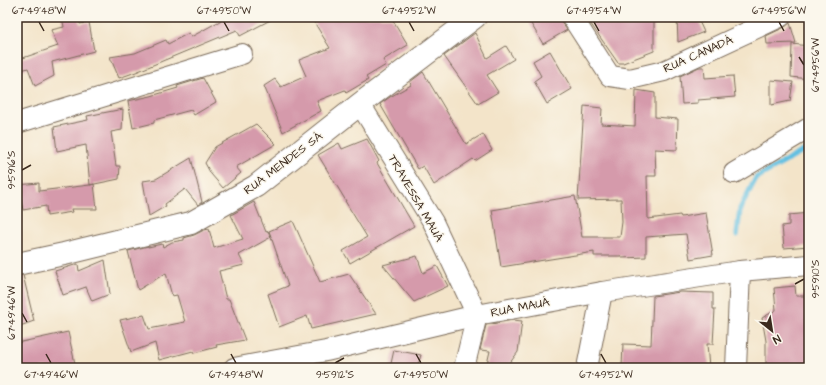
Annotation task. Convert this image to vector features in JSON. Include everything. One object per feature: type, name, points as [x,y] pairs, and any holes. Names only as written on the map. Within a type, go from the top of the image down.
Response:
[{"type":"street","name":"RUA MENDES SÁ","points":[[17,264],[191,223],[256,186],[360,104],[475,17]]},
{"type":"street","name":"RUA CANADÁ","points":[[572,17],[610,76],[630,79],[664,71],[780,17]]},
{"type":"street","points":[[17,122],[242,54]]},
{"type":"street","name":"TRAVESSA MAUÁ","points":[[360,104],[433,222],[477,315]]},
{"type":"street","points":[[734,173],[809,128]]},
{"type":"street","name":"RUA MAUÁ","points":[[234,368],[324,360],[477,315],[602,292],[740,270],[809,265]]},
{"type":"street","points":[[736,368],[740,270]]},
{"type":"street","points":[[587,368],[602,292]]},
{"type":"street","points":[[464,368],[477,315]]},
{"type":"building","points":[[62,17],[78,17],[80,24],[89,22],[94,51],[52,62],[54,76],[35,86],[28,68],[18,71],[17,60],[58,46],[51,30],[64,27]]},
{"type":"building","points":[[227,17],[276,17],[240,36],[237,30],[119,78],[110,57],[135,53],[166,40],[168,44],[189,33],[191,37]]},
{"type":"building","points":[[311,17],[391,17],[408,45],[383,60],[386,65],[366,77],[368,80],[346,93],[345,90],[317,101],[321,111],[283,132],[264,86],[275,79],[281,87],[306,76],[299,60],[330,48]]},
{"type":"building","points":[[527,17],[561,17],[562,23],[567,30],[543,44]]},
{"type":"building","points":[[586,17],[654,17],[654,51],[623,63],[618,63]]},
{"type":"building","points":[[677,17],[697,17],[704,32],[678,42]]},
{"type":"building","points":[[790,23],[796,43],[767,44],[766,36]]},
{"type":"building","points":[[475,33],[487,58],[506,46],[514,59],[487,75],[498,92],[478,104],[444,56]]},
{"type":"building","points":[[792,44],[809,46],[809,79],[791,77]]},
{"type":"building","points":[[550,51],[572,89],[547,104],[534,81],[541,76],[533,61]]},
{"type":"building","points":[[699,67],[704,67],[705,78],[733,76],[735,97],[698,100],[698,103],[682,104],[680,76]]},
{"type":"building","points":[[423,72],[466,144],[483,134],[492,150],[475,161],[473,159],[434,185],[423,166],[418,169],[380,104],[411,85],[410,82]]},
{"type":"building","points":[[203,78],[216,102],[194,115],[191,110],[154,120],[154,123],[133,128],[128,101],[178,88],[177,86]]},
{"type":"building","points":[[771,80],[793,82],[790,101],[771,105]]},
{"type":"building","points":[[636,90],[655,93],[655,117],[678,119],[677,150],[655,149],[656,176],[647,176],[648,219],[680,215],[681,217],[706,213],[713,255],[690,259],[686,234],[646,237],[646,257],[622,258],[622,256],[594,256],[594,252],[501,267],[492,210],[575,196],[582,237],[620,237],[622,222],[621,199],[578,200],[584,106],[602,108],[601,124],[635,126]]},
{"type":"building","points":[[123,109],[122,130],[111,132],[116,166],[120,166],[119,179],[94,184],[97,209],[71,209],[72,212],[47,216],[46,206],[23,210],[21,200],[17,201],[17,185],[39,183],[39,191],[90,185],[86,145],[57,151],[54,127],[88,120],[87,116]]},
{"type":"building","points":[[256,124],[276,144],[236,167],[241,173],[223,188],[211,174],[205,163],[215,147]]},
{"type":"building","points":[[367,139],[379,161],[377,163],[414,226],[350,263],[343,251],[367,237],[318,155],[339,143],[342,149]]},
{"type":"building","points":[[191,158],[202,202],[198,205],[185,189],[165,204],[166,206],[149,216],[143,181],[156,179]]},
{"type":"building","points":[[254,202],[266,232],[268,231],[271,237],[239,255],[244,265],[219,271],[226,299],[229,299],[245,340],[216,345],[217,347],[194,353],[193,351],[159,360],[155,343],[131,352],[120,320],[144,315],[149,329],[185,322],[177,295],[172,296],[166,273],[138,290],[128,251],[162,244],[163,247],[172,242],[184,240],[184,238],[209,229],[214,248],[243,239],[231,215]]},
{"type":"building","points":[[809,213],[809,246],[784,248],[782,226],[789,225],[789,215]]},
{"type":"building","points":[[293,221],[320,282],[349,274],[376,314],[311,329],[307,316],[279,327],[268,294],[288,286],[269,231]]},
{"type":"building","points":[[417,256],[423,273],[437,266],[448,286],[414,302],[383,265]]},
{"type":"building","points":[[105,260],[110,294],[92,301],[86,287],[63,295],[55,271],[78,264],[79,271]]},
{"type":"building","points":[[23,275],[34,321],[17,327],[17,276]]},
{"type":"building","points":[[795,286],[796,296],[809,296],[809,368],[766,368],[766,341],[762,318],[776,310],[774,288]]},
{"type":"building","points":[[680,292],[713,293],[713,309],[715,309],[713,344],[707,344],[709,368],[622,366],[623,344],[651,345],[653,296]]},
{"type":"building","points":[[513,320],[522,321],[518,352],[506,368],[486,368],[490,351],[480,350],[486,325]]},
{"type":"building","points":[[68,332],[76,368],[17,368],[17,343]]},
{"type":"building","points":[[394,350],[421,355],[417,368],[390,368]]},
{"type":"waterway","points":[[737,235],[740,209],[756,178],[809,148]]}]
